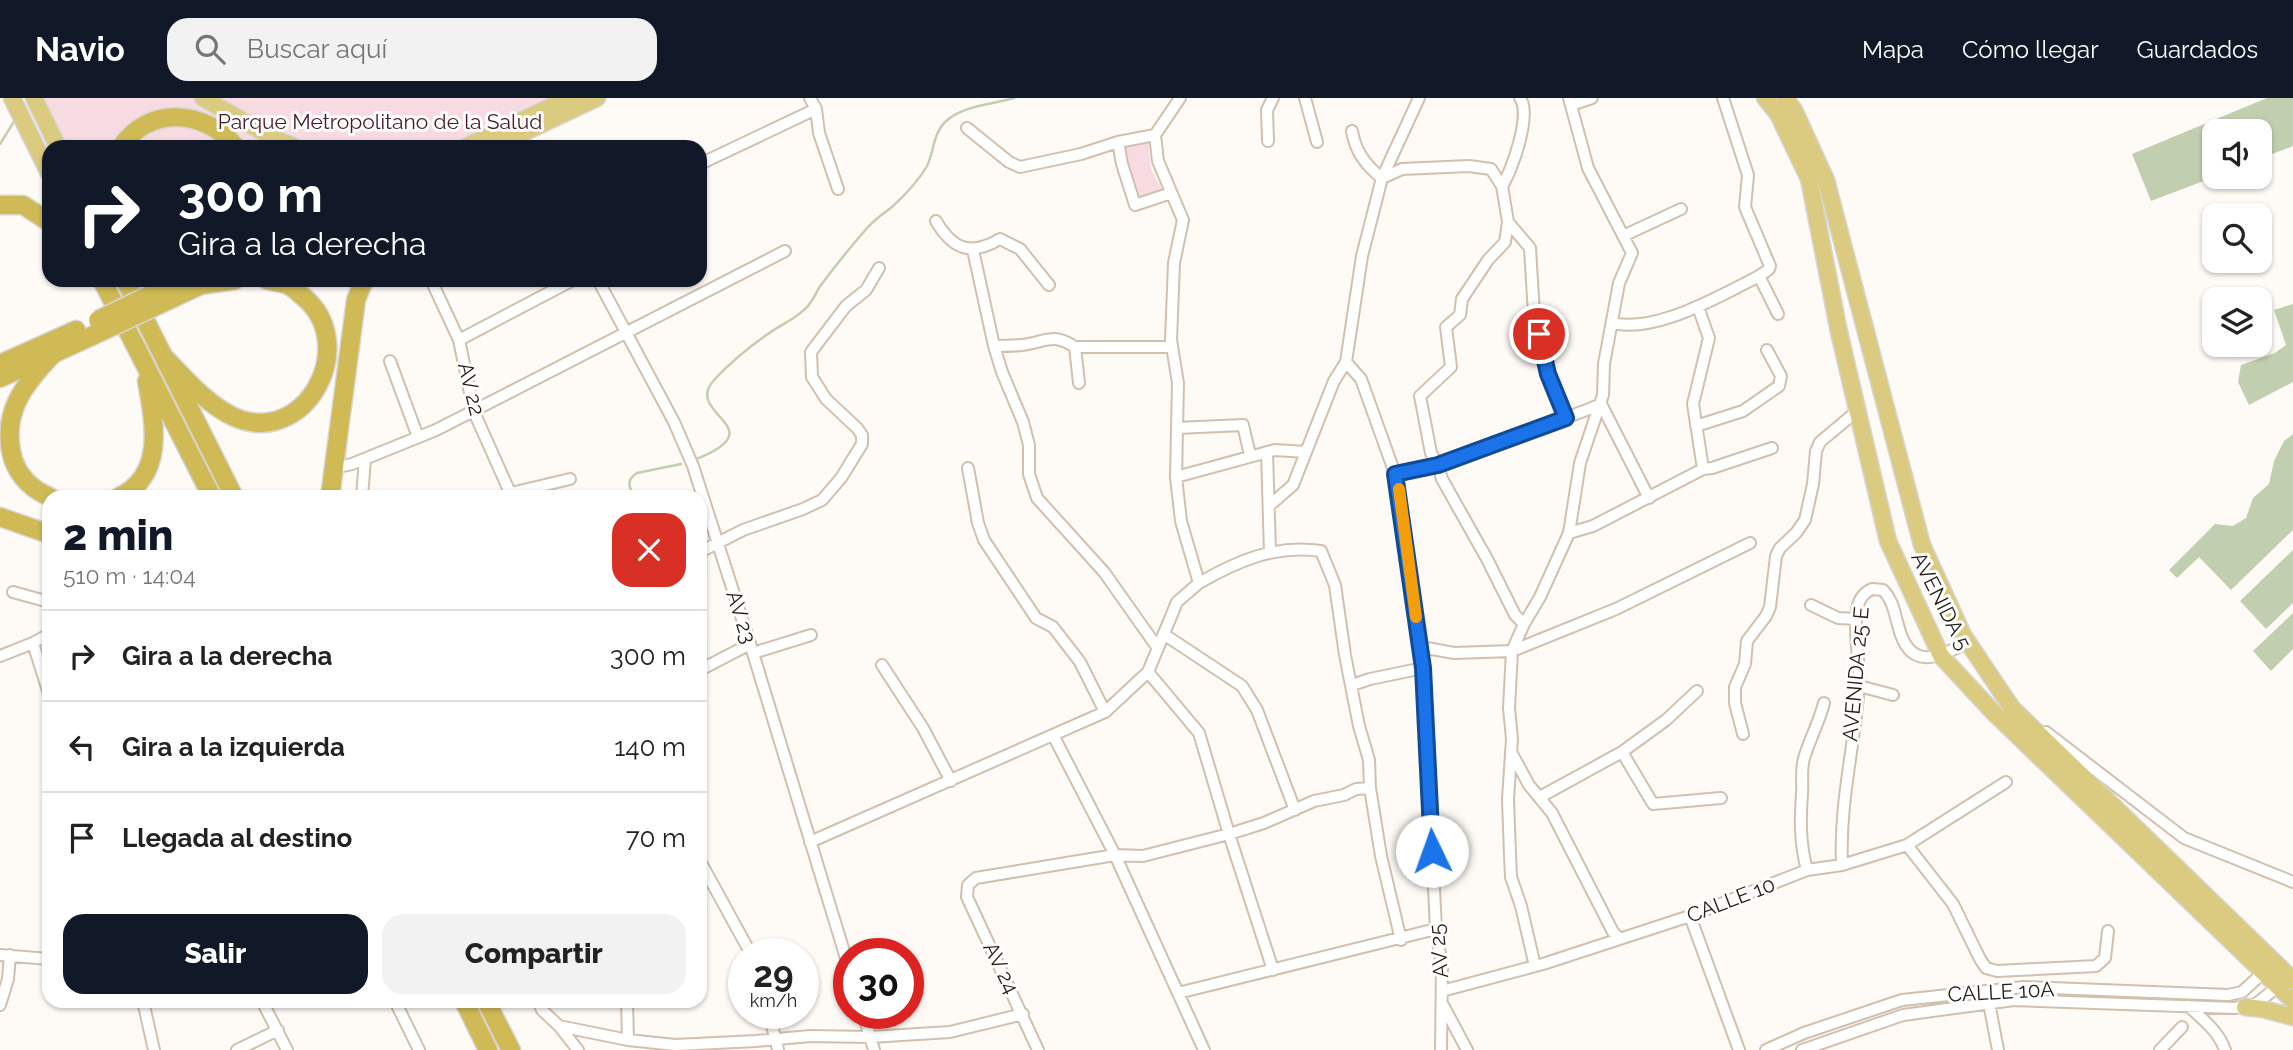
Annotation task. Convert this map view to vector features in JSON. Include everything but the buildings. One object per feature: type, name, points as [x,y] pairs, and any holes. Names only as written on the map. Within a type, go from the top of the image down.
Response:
[{"type":"highway","points":[[125,140],[150,120],[186,117],[220,130],[229,140]]},
{"type":"highway","points":[[0,205],[23,205],[42,217]]},
{"type":"highway","points":[[106,287],[208,490]]},
{"type":"highway","points":[[128,287],[230,490]]},
{"type":"highway","points":[[163,356],[202,395],[232,416],[258,424],[286,418],[303,405],[321,381],[328,355],[325,325],[311,303],[291,287]]},
{"type":"highway","points":[[331,490],[356,300],[361,287]]},
{"type":"highway","points":[[0,378],[51,348],[174,288]]},
{"type":"highway","points":[[0,348],[51,348]]},
{"type":"highway","points":[[0,364],[51,348]]},
{"type":"highway","points":[[42,493],[16,470],[7,441],[10,414],[51,348]]},
{"type":"highway","points":[[127,490],[143,477],[153,453],[155,424],[144,363]]},
{"type":"highway","points":[[0,517],[42,532]]},
{"type":"highway","points":[[467,1008],[488,1050]]},
{"type":"highway","points":[[490,1008],[511,1050]]},
{"type":"main road","points":[[34,98],[55,140]]},
{"type":"main road","points":[[203,98],[278,140]]},
{"type":"main road","points":[[478,140],[553,103],[569,98]]},
{"type":"main road","points":[[524,140],[597,98]]},
{"type":"main road","name":"AVENIDA 5","points":[[1765,98],[1778,114],[1809,179],[1839,332],[1888,541],[1941,656],[1994,713],[2268,967],[2287,981],[2293,1001]]},
{"type":"main road","name":"AVENIDA 5","points":[[1785,98],[1794,110],[1826,180],[1922,545],[1968,642],[2012,708],[2268,967]]},
{"type":"main road","points":[[17,108],[42,159]]},
{"type":"main road","points":[[2245,1007],[2293,1017]]},
{"type":"street","points":[[810,98],[816,109],[819,133],[838,189]]},
{"type":"street","points":[[1180,98],[1155,135],[1158,161],[1183,219],[1174,263],[1172,347],[1178,383],[1176,477],[1181,521],[1199,583]]},
{"type":"street","points":[[1268,141],[1267,110],[1273,98]]},
{"type":"street","points":[[1305,98],[1317,142]]},
{"type":"street","points":[[1270,505],[1293,485],[1334,381],[1346,362],[1362,256],[1382,178],[1419,98]]},
{"type":"street","points":[[1502,186],[1511,173],[1525,113],[1524,102],[1520,98]]},
{"type":"street","points":[[1535,966],[1521,906],[1511,877],[1508,826],[1512,651],[1524,624],[1541,597],[1569,533],[1580,463],[1601,404],[1604,364],[1619,283],[1632,253],[1588,168],[1570,102],[1592,98]]},
{"type":"street","points":[[1612,323],[1624,326],[1652,322],[1698,307],[1759,276],[1770,266],[1745,207],[1748,175],[1723,98]]},
{"type":"street","points":[[707,161],[816,109]]},
{"type":"street","points":[[967,128],[1009,162],[1020,167],[1155,135]]},
{"type":"street","points":[[1352,131],[1354,146],[1371,170],[1382,178]]},
{"type":"street","points":[[1118,142],[1135,205],[1171,193]]},
{"type":"street","points":[[1382,178],[1402,169],[1469,166],[1491,169],[1502,186],[1508,222],[1505,242],[1488,260],[1462,299],[1460,315],[1446,327],[1451,368],[1420,396],[1431,453],[1515,615],[1524,624]]},
{"type":"street","points":[[1623,236],[1681,209]]},
{"type":"street","points":[[936,221],[945,237],[974,250],[1000,239],[1020,249],[1049,285]]},
{"type":"street","points":[[1508,222],[1530,248],[1534,314],[1548,374],[1566,418]]},
{"type":"street","points":[[974,250],[994,346],[1029,445],[1029,474],[1037,498],[1104,572],[1157,647]]},
{"type":"street","points":[[334,468],[365,459],[474,412],[785,251]]},
{"type":"street","points":[[707,548],[743,530],[822,500],[841,478],[862,444],[862,435],[857,428],[826,399],[812,377],[811,352],[846,306],[866,290],[879,268]]},
{"type":"street","points":[[1759,276],[1778,314]]},
{"type":"street","name":"AV 22","points":[[434,287],[459,340],[474,412],[509,490]]},
{"type":"street","points":[[459,340],[559,287]]},
{"type":"street","name":"AV 23","points":[[602,287],[674,422],[701,490]]},
{"type":"street","points":[[1698,307],[1709,338],[1693,404],[1703,469]]},
{"type":"street","points":[[994,346],[1025,345],[1044,338],[1057,338],[1075,347],[1172,347]]},
{"type":"street","points":[[1075,347],[1079,383]]},
{"type":"street","points":[[1696,426],[1743,411],[1779,386],[1781,376],[1767,350]]},
{"type":"street","points":[[390,360],[418,437]]},
{"type":"street","name":"AV 25","points":[[1346,362],[1361,379],[1395,474],[1421,647],[1436,929],[1442,965],[1441,1050]]},
{"type":"street","points":[[1395,474],[1438,465],[1601,404]]},
{"type":"street","points":[[1601,404],[1649,498]]},
{"type":"street","points":[[1743,734],[1735,703],[1735,687],[1743,669],[1747,641],[1770,607],[1778,552],[1805,520],[1815,474],[1816,451],[1820,442],[1857,411]]},
{"type":"street","points":[[1177,428],[1243,425],[1250,455]]},
{"type":"street","points":[[1569,533],[1593,526],[1703,469],[1772,447]]},
{"type":"street","points":[[1176,477],[1275,450],[1306,452]]},
{"type":"street","points":[[1267,452],[1270,553]]},
{"type":"street","points":[[363,490],[365,459]]},
{"type":"street","points":[[968,468],[978,523],[984,540],[1037,618],[1053,627],[1080,662],[1105,712]]},
{"type":"street","points":[[529,490],[570,479]]},
{"type":"street","name":"AV 23","points":[[707,509],[840,938]]},
{"type":"street","points":[[1421,647],[1454,653],[1512,651],[1616,609],[1750,543]]},
{"type":"street","points":[[810,842],[1105,712],[1148,671],[1177,602],[1199,583],[1243,560],[1299,548],[1321,551],[1335,585],[1359,726],[1369,760],[1370,788],[1384,869],[1401,940]]},
{"type":"street","name":"AVENIDA 25 E","points":[[1842,864],[1842,810],[1859,685],[1856,619],[1861,598],[1872,589],[1883,590],[1892,602],[1905,644],[1913,654],[1931,658],[1941,656]]},
{"type":"street","points":[[13,592],[42,600]]},
{"type":"street","points":[[1811,605],[1838,618],[1856,619]]},
{"type":"street","points":[[707,667],[751,648],[811,635]]},
{"type":"street","points":[[1165,635],[1242,686],[1257,710],[1295,810]]},
{"type":"street","points":[[0,656],[42,638]]},
{"type":"street","points":[[1941,656],[1968,642]]},
{"type":"street","points":[[33,643],[42,672]]},
{"type":"street","points":[[882,665],[923,728],[951,781]]},
{"type":"street","points":[[1352,685],[1423,668]]},
{"type":"street","points":[[1148,671],[1199,733],[1272,970]]},
{"type":"street","points":[[1859,685],[1893,695]]},
{"type":"street","points":[[1540,797],[1622,752],[1666,720],[1698,691]]},
{"type":"street","points":[[1807,870],[1800,836],[1801,769],[1824,703]]},
{"type":"street","points":[[2012,708],[2089,763],[2184,838],[2293,882]]},
{"type":"street","points":[[1053,735],[1115,855],[1204,1050]]},
{"type":"street","points":[[1511,752],[1529,785],[1552,813],[1613,932],[1620,939]]},
{"type":"street","points":[[1622,752],[1653,804],[1721,798]]},
{"type":"street","name":"CALLE 10","points":[[1442,997],[1690,916],[1807,870],[1842,864],[1907,845],[2006,782]]},
{"type":"street","points":[[1115,855],[1143,856],[1228,834],[1264,823],[1314,802],[1344,795],[1356,789],[1370,788]]},
{"type":"street","points":[[1907,845],[1953,904],[1986,968],[1997,971],[2096,966],[2105,958],[2108,931]]},
{"type":"street","name":"AV 24","points":[[1038,1050],[967,897],[968,886],[975,878],[1115,855]]},
{"type":"street","points":[[707,875],[742,938]]},
{"type":"street","points":[[1690,916],[1739,1050]]},
{"type":"street","points":[[1178,993],[1401,940],[1436,929]]},
{"type":"street","points":[[0,1005],[8,979],[5,955],[42,958]]},
{"type":"street","name":"CALLE 10A","points":[[1766,1050],[1804,1033],[1902,1000],[2024,987],[2228,995],[2242,992],[2268,967]]},
{"type":"street","points":[[2245,1007],[2256,1004],[2287,981]]},
{"type":"street","points":[[1442,997],[1462,1049]]},
{"type":"street","name":"CALLE 10A","points":[[1802,1050],[1903,1015],[2014,1000],[2245,1007]]},
{"type":"street","points":[[1989,1003],[1998,1050]]},
{"type":"street","points":[[2188,1006],[2206,1022],[2221,1040],[2225,1050]]},
{"type":"street","points":[[145,1008],[154,1050]]},
{"type":"street","points":[[266,1008],[287,1050]]},
{"type":"street","points":[[398,1008],[419,1050]]},
{"type":"street","points":[[541,1008],[578,1050]]},
{"type":"street","points":[[627,1008],[628,1040]]},
{"type":"street","points":[[559,1026],[676,1047],[810,1035],[870,1037],[950,1032],[1023,1014]]},
{"type":"street","points":[[2160,1050],[2182,1027]]},
{"type":"street","points":[[772,1029],[778,1050]]},
{"type":"street","points":[[868,1029],[874,1050]]},
{"type":"street","points":[[237,1050],[278,1030]]},
{"type":"green space","name":"Parque Metropolitano de la Salud","points":[[34,98],[558,98],[478,140],[55,140]]},
{"type":"green space","points":[[1148,140],[1151,170],[1163,190],[1137,198],[1125,164],[1122,145]]},
{"type":"shaded area","points":[[2267,98],[2293,98],[2293,146],[2272,154],[2272,119],[2216,119]]},
{"type":"shaded area","points":[[2202,125],[2202,182],[2151,201],[2132,154]]},
{"type":"shaded area","points":[[2293,304],[2293,382],[2249,405],[2238,382],[2241,365],[2272,357],[2272,354],[2286,345],[2274,310]]},
{"type":"shaded area","points":[[2293,434],[2293,530],[2231,590],[2199,557],[2177,578],[2169,570],[2215,524],[2233,526],[2246,518],[2253,498],[2269,484],[2274,461],[2284,441]]},
{"type":"shaded area","points":[[2293,550],[2293,603],[2266,629],[2240,601]]},
{"type":"shaded area","points":[[2293,613],[2293,649],[2271,671],[2253,651]]},
{"type":"waterway","points":[[694,460],[718,449],[728,438],[729,429],[709,402],[708,391],[715,379],[747,349],[807,307],[862,234],[897,203],[920,177],[927,166],[938,132],[945,122],[960,112],[1014,98]]},
{"type":"waterway","points":[[0,144],[15,120]]},
{"type":"waterway","points":[[631,490],[631,478],[637,473],[681,464]]},
{"type":"slow traffic","points":[[1399,489],[1416,617]]},
{"type":"route","points":[[1432,851],[1423,668],[1395,474],[1438,465],[1566,418],[1548,374],[1539,334]]}]
